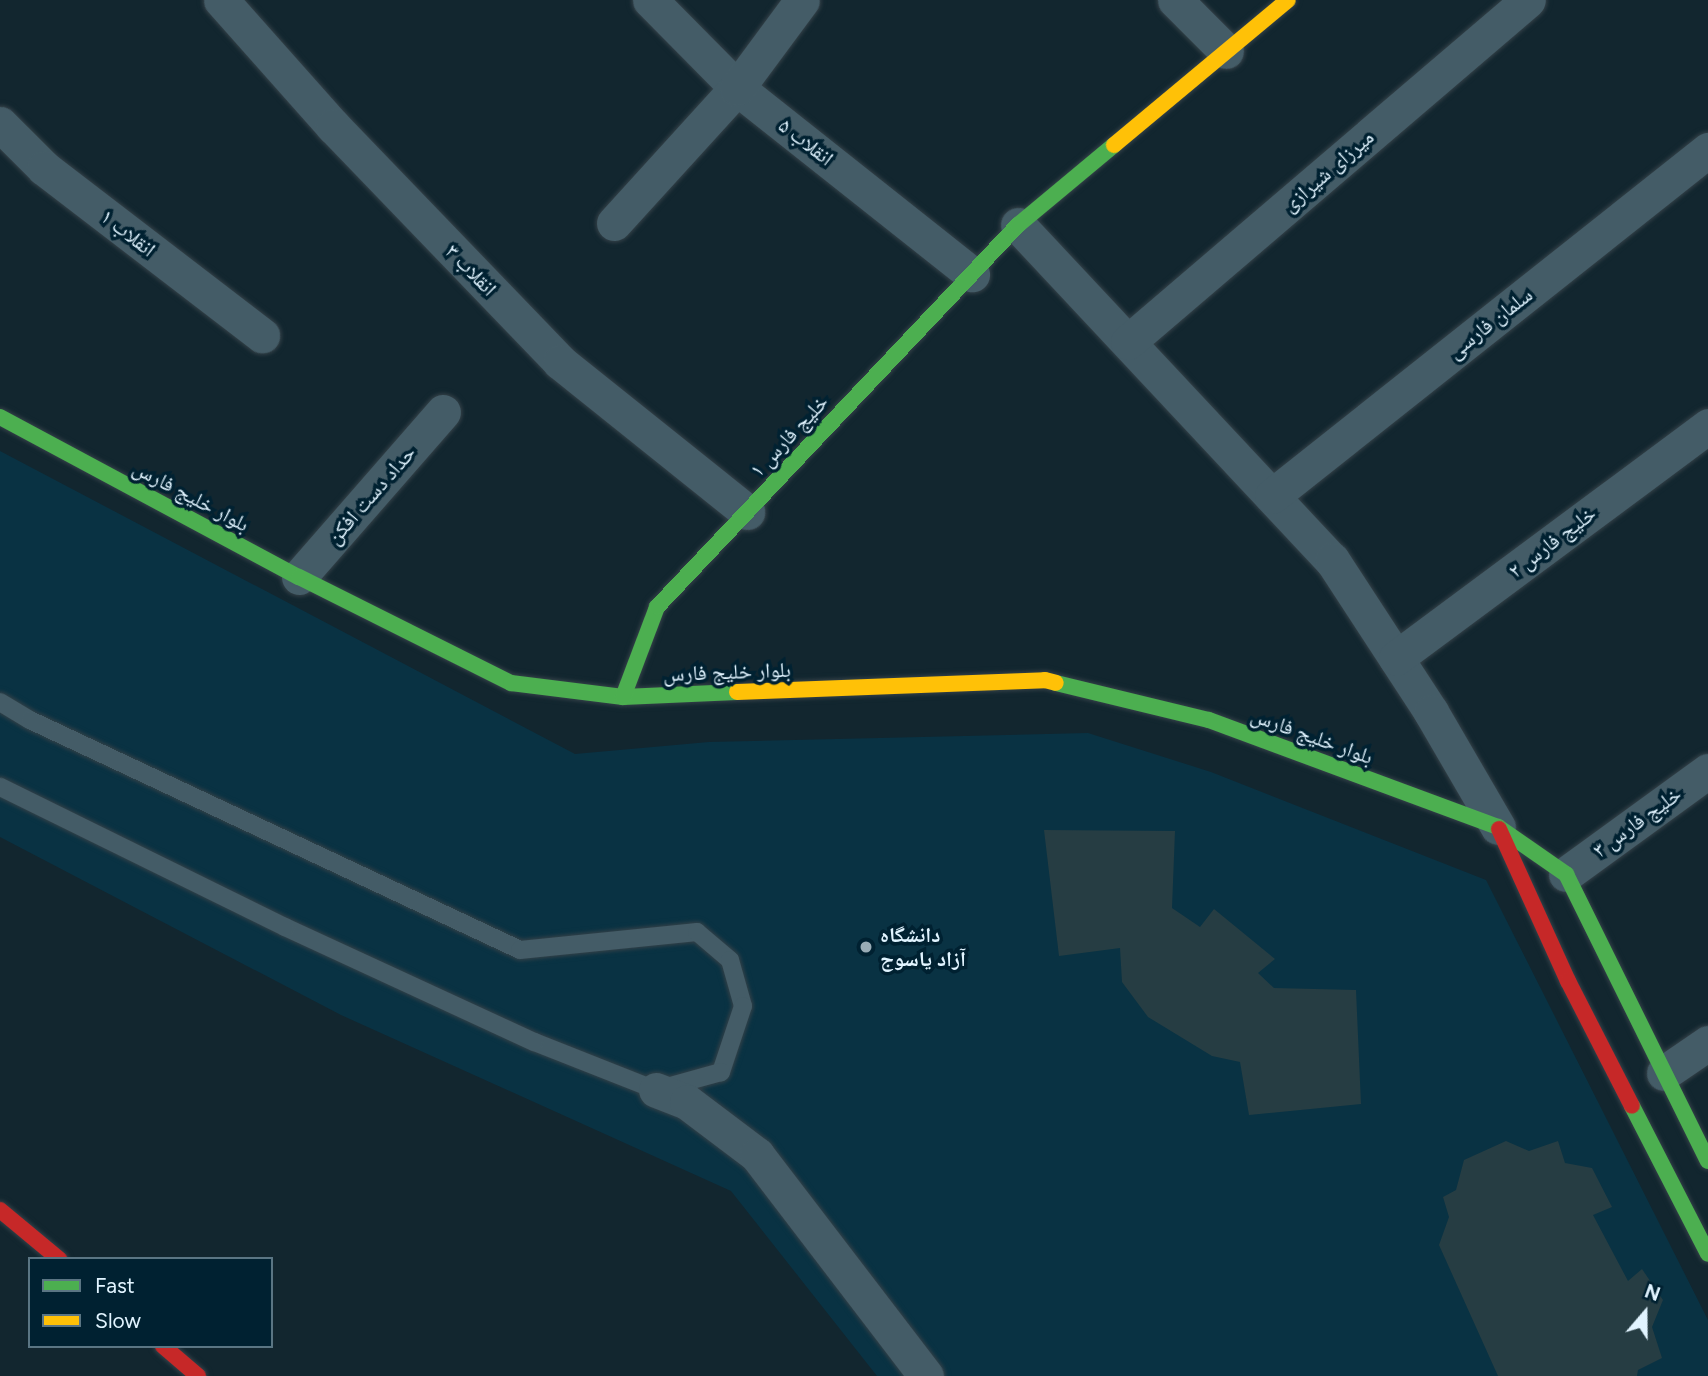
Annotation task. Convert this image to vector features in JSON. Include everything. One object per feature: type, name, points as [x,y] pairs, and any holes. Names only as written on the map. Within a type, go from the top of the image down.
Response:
[{"type":"street","name":"انقلاب ۳","points":[[221,0],[332,125],[560,362],[747,512]]},
{"type":"street","name":"انقلاب ۵","points":[[650,0],[737,88],[972,274]]},
{"type":"street","points":[[614,223],[737,88],[803,0]]},
{"type":"street","points":[[1175,0],[1226,51]]},
{"type":"street","name":"خلیج فارس ۱","points":[[623,697],[657,607],[1018,225],[1288,0]]},
{"type":"street","name":"میرزای شیرازی","points":[[1128,342],[1528,0]]},
{"type":"street","name":"انقلاب ۱","points":[[0,124],[44,168],[262,335]]},
{"type":"street","name":"سلمان فارسی","points":[[1272,496],[1708,150]]},
{"type":"street","points":[[1018,225],[1332,560],[1432,712],[1498,827],[1568,981],[1708,1254]]},
{"type":"street","name":"حداد دست افکن","points":[[299,577],[443,412]]},
{"type":"street","name":"بلوار خلیج فارس","points":[[0,417],[299,577],[511,683],[623,697],[1045,680],[1209,720],[1498,827],[1566,874],[1708,1161]]},
{"type":"street","name":"خلیج فارس ۲","points":[[1396,658],[1708,426]]},
{"type":"street","name":"خلیج فارس ۳","points":[[1566,874],[1708,771]]},
{"type":"street","points":[[1664,1073],[1708,1043]]},
{"type":"street","points":[[656,1090],[687,1102],[757,1155],[926,1376]]},
{"type":"street","points":[[0,1210],[57,1257]]},
{"type":"street","points":[[165,1348],[198,1376]]},
{"type":"lane","points":[[0,702],[30,720],[520,950],[697,932],[730,960],[743,1006],[721,1072],[656,1090],[534,1042],[0,787]]},
{"type":"shaded area","name":"دانشگاه آزاد یاسوج","points":[[0,451],[575,754],[709,742],[1088,733],[1211,772],[1486,880],[1708,1320],[1708,1376],[877,1376],[731,1191],[341,1015],[0,837]]},
{"type":"building","points":[[1044,830],[1175,831],[1172,908],[1200,927],[1214,909],[1275,959],[1258,973],[1274,988],[1356,990],[1361,1104],[1249,1115],[1240,1062],[1212,1056],[1148,1017],[1122,982],[1120,948],[1059,956]]},
{"type":"building","points":[[1506,1141],[1529,1151],[1558,1141],[1565,1163],[1592,1168],[1612,1207],[1593,1215],[1628,1281],[1642,1269],[1663,1300],[1652,1327],[1662,1358],[1638,1370],[1637,1376],[1498,1376],[1439,1245],[1449,1217],[1443,1197],[1456,1190],[1464,1160]]},
{"type":"traffic: fast","points":[[623,697],[657,607],[1018,225],[1114,145]]},
{"type":"traffic: fast","points":[[0,417],[299,577],[511,683],[623,697],[737,692]]},
{"type":"traffic: fast","points":[[1056,683],[1209,720],[1498,827],[1566,874],[1708,1161]]},
{"type":"traffic: fast","points":[[1632,1106],[1708,1254]]},
{"type":"traffic: slow","points":[[1114,145],[1288,0]]},
{"type":"traffic: slow","points":[[737,692],[1045,680],[1056,683]]},
{"type":"traffic: jam","points":[[1499,829],[1568,981],[1632,1106]]},
{"type":"traffic: jam","points":[[0,1210],[57,1257]]},
{"type":"traffic: jam","points":[[165,1348],[198,1376]]},
{"type":"place","name":"دانشگاه آزاد یاسوج","points":[[866,947]]}]
